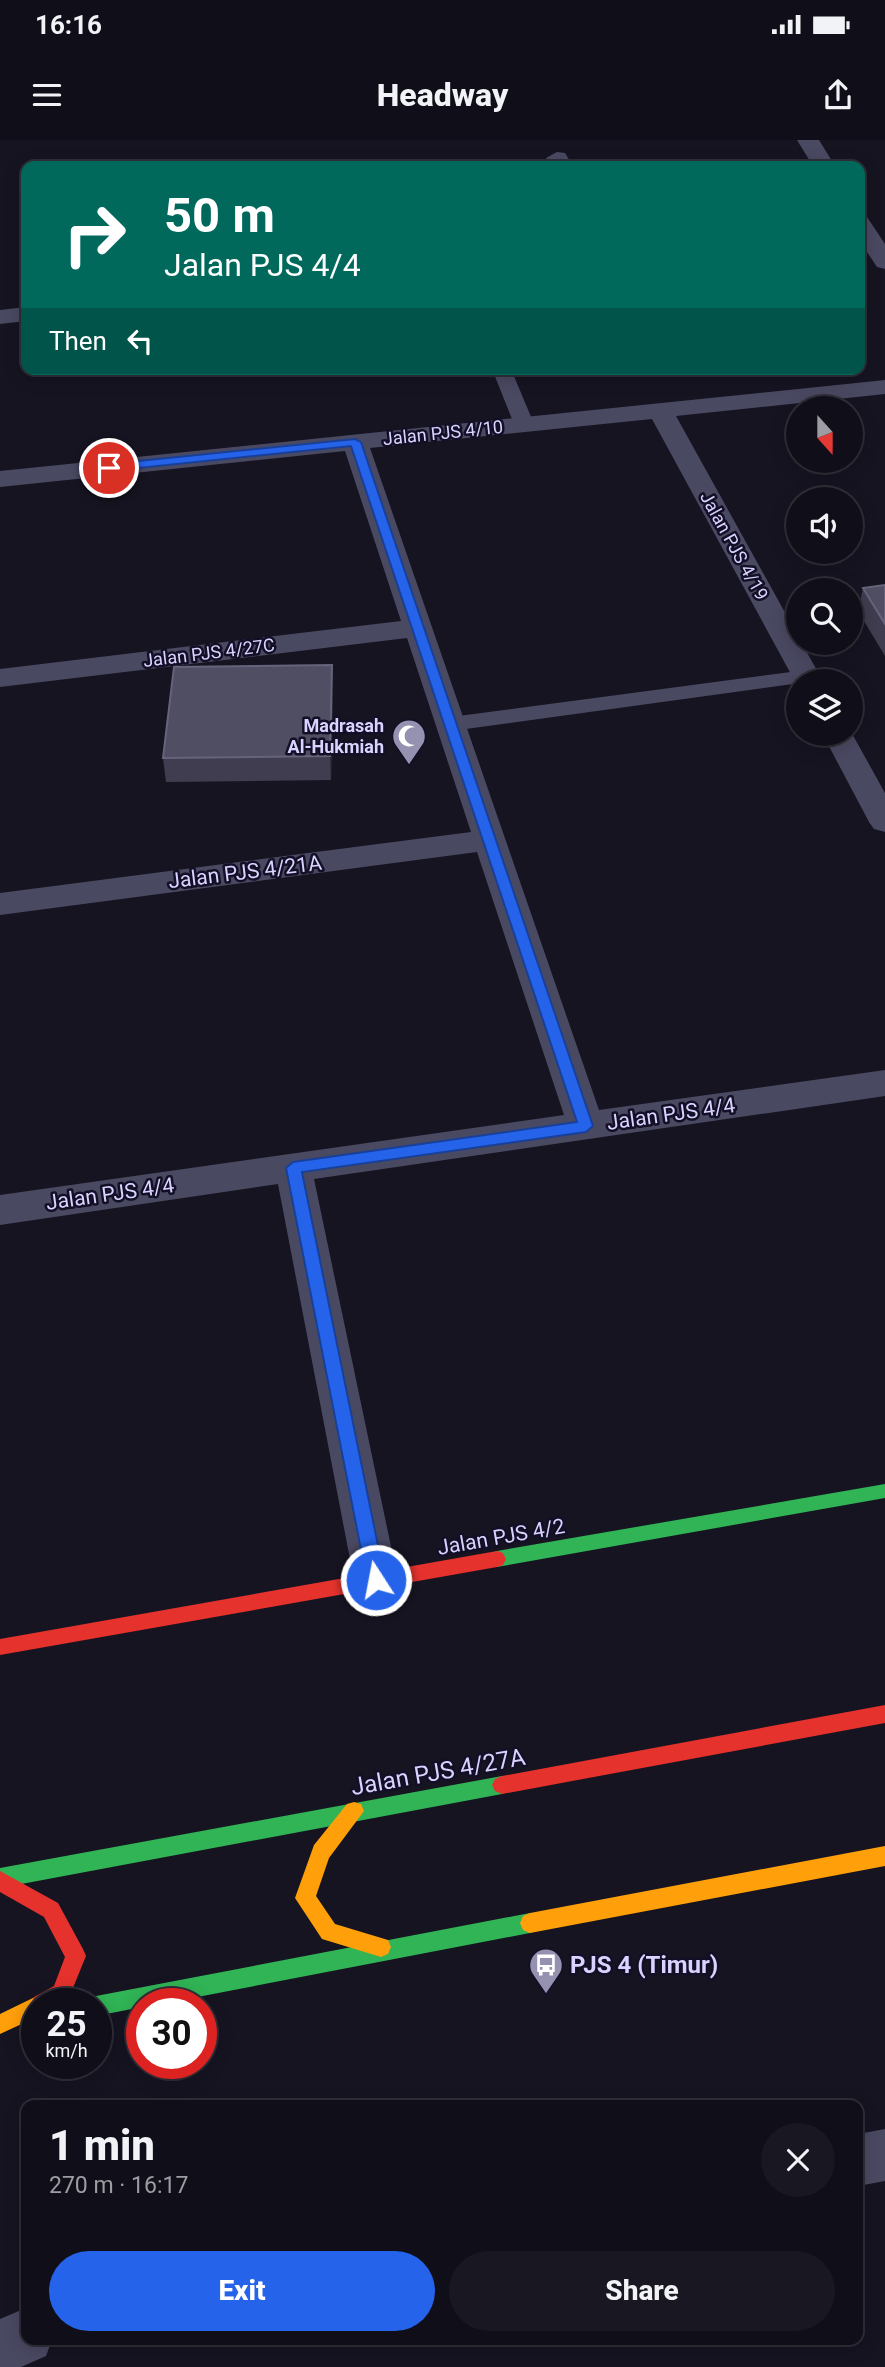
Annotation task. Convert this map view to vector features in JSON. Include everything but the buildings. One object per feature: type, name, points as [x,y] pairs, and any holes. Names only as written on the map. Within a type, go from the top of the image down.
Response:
[{"type":"main road","name":"Jalan PJS 4/2","points":[[0,1647],[885,1491]]},
{"type":"main road","name":"Jalan PJS 4/27A","points":[[0,1879],[885,1714]]},
{"type":"main road","points":[[354,1811],[321,1852],[305,1898],[329,1932],[390,1949]]},
{"type":"main road","points":[[112,2003],[885,1856]]},
{"type":"main road","points":[[0,1879],[51,1910],[76,1956],[63,1988]]},
{"type":"main road","points":[[1,2025],[21,2014]]},
{"type":"main road","points":[[1,2025],[21,2021]]},
{"type":"street","points":[[808,140],[821,161]]},
{"type":"street","points":[[865,236],[885,261]]},
{"type":"street","points":[[0,317],[21,315]]},
{"type":"street","name":"Jalan PJS 4/10","points":[[0,479],[885,387]]},
{"type":"street","name":"Jalan PJS 4/19","points":[[660,410],[802,669]]},
{"type":"street","points":[[355,442],[586,1126]]},
{"type":"street","name":"Jalan PJS 4/27C","points":[[0,678],[419,628]]},
{"type":"street","points":[[846,746],[876,788],[885,822]]},
{"type":"street","name":"Jalan PJS 4/21A","points":[[0,904],[490,840]]},
{"type":"street","name":"Jalan PJS 4/4","points":[[0,1210],[885,1083]]},
{"type":"street","points":[[293,1168],[376,1580]]},
{"type":"street","points":[[863,2160],[885,2155]]},
{"type":"street","points":[[0,2348],[21,2338]]},
{"type":"lane","points":[[504,375],[524,424]]},
{"type":"lane","points":[[451,723],[786,682]]},
{"type":"traffic: fast","points":[[497,1559],[885,1491]]},
{"type":"traffic: fast","points":[[0,1878],[502,1785]]},
{"type":"traffic: fast","points":[[112,2003],[530,1923]]},
{"type":"traffic: slow","points":[[354,1811],[321,1852],[305,1898],[329,1932],[381,1947]]},
{"type":"traffic: slow","points":[[530,1923],[885,1856]]},
{"type":"traffic: slow","points":[[2,2024],[21,2014]]},
{"type":"traffic: jam","points":[[0,1647],[497,1559]]},
{"type":"traffic: jam","points":[[502,1785],[885,1714]]},
{"type":"traffic: jam","points":[[0,1881],[51,1910],[76,1956],[63,1988]]},
{"type":"place","name":"Madrasah Al-Hukmiah","points":[[409,766]]},
{"type":"place","name":"PJS 4 (Timur)","points":[[546,1995]]},
{"type":"route","points":[[109,468],[355,442],[586,1126],[293,1168],[376,1580]]}]
